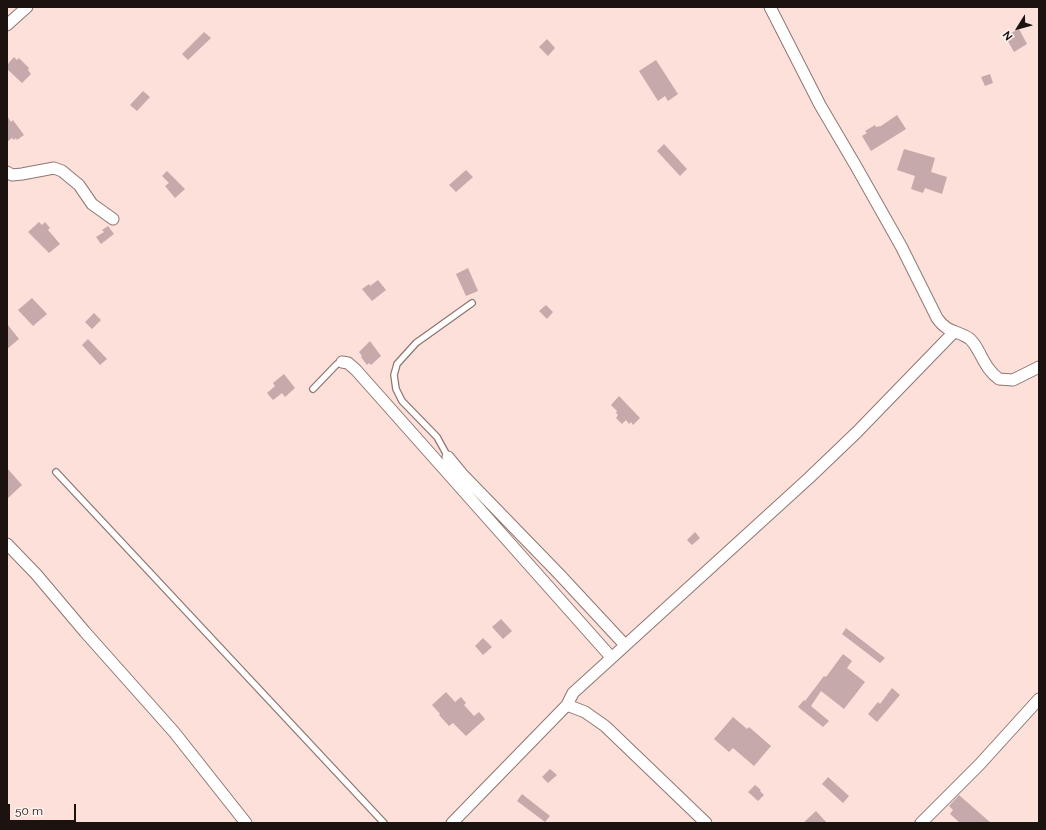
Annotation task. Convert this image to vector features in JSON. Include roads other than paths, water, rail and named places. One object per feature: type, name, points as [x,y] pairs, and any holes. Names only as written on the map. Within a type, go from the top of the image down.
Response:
[{"type":"street","points":[[7,25],[27,7]]},
{"type":"street","points":[[770,7],[820,105],[901,246],[937,318],[942,325],[970,339],[975,344],[987,367],[994,376],[999,379],[1013,380],[1039,367]]},
{"type":"street","points":[[7,172],[12,175],[54,168],[62,171],[79,185],[92,204],[113,219]]},
{"type":"street","points":[[452,823],[567,705],[573,693],[611,657],[662,614],[847,443],[954,332]]},
{"type":"street","points":[[342,362],[348,363],[356,370],[611,657]]},
{"type":"street","points":[[448,457],[462,474],[626,645]]},
{"type":"street","points":[[7,544],[36,574],[85,632],[174,732],[246,823]]},
{"type":"street","points":[[921,823],[980,764],[1039,699]]},
{"type":"street","points":[[567,705],[585,712],[605,726],[706,823]]},
{"type":"lane","points":[[448,457],[437,437],[402,401],[396,389],[394,375],[397,364],[416,343],[472,303]]},
{"type":"lane","points":[[313,389],[338,364],[342,362]]},
{"type":"lane","points":[[56,472],[384,823]]}]
